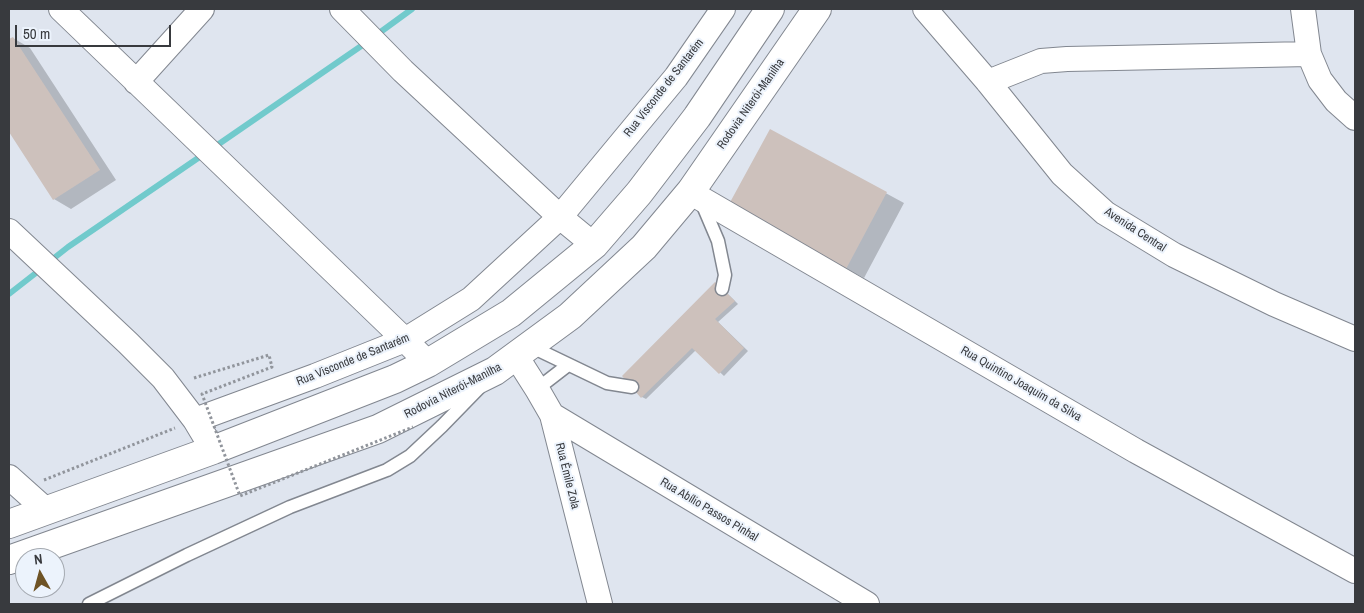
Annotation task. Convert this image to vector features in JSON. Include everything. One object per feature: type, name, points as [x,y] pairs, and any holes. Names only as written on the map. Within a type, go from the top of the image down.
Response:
[{"type":"highway","points":[[750,36],[753,9]]},
{"type":"highway","points":[[9,524],[212,450],[394,379],[428,363],[511,313],[594,245],[639,193],[697,117],[770,9]]},
{"type":"highway","name":"Rodovia Niterói-Manilha","points":[[9,560],[378,429],[514,358],[570,316],[644,247],[695,195],[817,9]]},
{"type":"street","points":[[61,9],[428,363]]},
{"type":"street","points":[[136,82],[202,9]]},
{"type":"street","points":[[342,9],[403,71],[594,245]]},
{"type":"street","name":"Rua Visconde de Santarém","points":[[195,420],[315,376],[405,340],[471,299],[560,216],[676,77],[724,9]]},
{"type":"street","name":"Avenida Central","points":[[925,9],[988,82],[1062,174],[1106,213],[1174,255],[1274,304],[1355,339]]},
{"type":"street","points":[[1303,9],[1309,54],[1320,80],[1336,101],[1355,118]]},
{"type":"street","points":[[988,82],[1041,61],[1059,59],[1309,54]]},
{"type":"street","name":"Rua Quintino Joaquim da Silva","points":[[695,195],[1136,451],[1355,572]]},
{"type":"street","points":[[9,231],[163,378],[195,420],[212,450]]},
{"type":"street","name":"Rua Êmile Zola","points":[[514,358],[537,389],[552,415],[600,604]]},
{"type":"street","name":"Rua Abílio Passos Pinhal","points":[[552,415],[867,604]]},
{"type":"street","points":[[16,483],[47,511]]},
{"type":"lane","points":[[695,195],[718,242],[725,275],[722,289]]},
{"type":"lane","points":[[89,604],[186,555],[290,507],[387,470],[410,456],[514,358],[568,365],[607,383],[632,387]]},
{"type":"lane","points":[[537,389],[568,365]]},
{"type":"path","points":[[194,378],[269,354],[272,367],[202,394],[240,496],[413,426]]},
{"type":"path","points":[[16,483],[195,420]]},
{"type":"building","points":[[13,37],[100,170],[53,200],[9,132],[9,39]]},
{"type":"building","points":[[770,129],[887,192],[846,269],[728,206]]},
{"type":"building","points":[[715,282],[735,301],[715,319],[744,348],[719,374],[692,348],[641,398],[622,376]]},
{"type":"waterway","points":[[375,36],[412,9]]},
{"type":"waterway","points":[[213,148],[367,42]]},
{"type":"waterway","points":[[49,262],[204,154]]},
{"type":"waterway","points":[[9,294],[41,269]]}]
